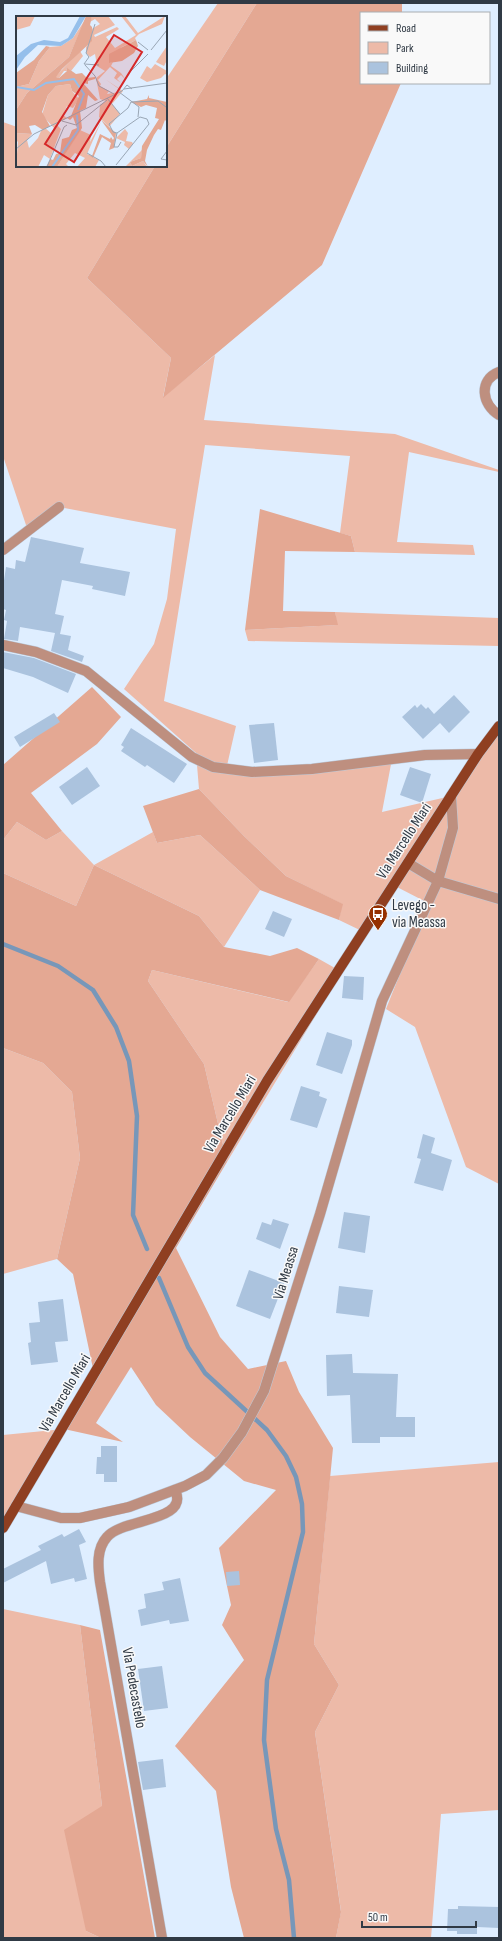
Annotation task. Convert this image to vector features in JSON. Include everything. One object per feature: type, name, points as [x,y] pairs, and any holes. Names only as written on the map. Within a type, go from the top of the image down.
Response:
[{"type":"main road","name":"Via Marcello Miari","points":[[3,1528],[267,1081],[478,754],[499,726]]},
{"type":"street","points":[[499,372],[490,378],[484,391],[487,405],[499,415]]},
{"type":"street","points":[[3,550],[58,506]]},
{"type":"street","points":[[3,645],[36,652],[86,671],[192,757],[213,767],[252,772],[297,770],[425,755],[478,754]]},
{"type":"street","name":"Via Meassa","points":[[16,1506],[61,1518],[80,1518],[129,1507],[196,1481],[214,1468],[230,1450],[242,1432],[264,1391],[320,1214],[382,1001],[438,881],[453,828],[451,796]]},
{"type":"street","points":[[408,863],[438,881],[499,899]]},
{"type":"street","name":"Via Pedecastello","points":[[162,1938],[100,1582],[98,1560],[103,1543],[108,1536],[116,1530],[136,1522],[164,1515],[173,1510],[178,1500],[175,1490]]},
{"type":"green space","points":[[218,3],[257,3],[167,146],[167,78]]},
{"type":"green space","points":[[3,122],[16,127],[16,167],[154,167],[87,278],[171,358],[163,397],[215,355],[204,420],[395,434],[499,470],[499,472],[409,452],[397,542],[473,545],[475,555],[355,552],[351,536],[340,533],[350,456],[205,445],[164,701],[236,726],[226,770],[392,759],[382,812],[451,796],[499,726],[499,1184],[466,1167],[415,1027],[386,1009],[428,903],[395,886],[366,933],[339,920],[342,904],[286,876],[244,836],[199,789],[196,753],[124,689],[154,644],[167,599],[176,529],[59,507],[28,531],[3,456]]},
{"type":"green space","points":[[335,612],[499,618],[499,646],[248,641],[245,630],[337,625]]},
{"type":"green space","points":[[17,822],[46,840],[62,831],[94,865],[76,906],[3,873],[3,840]]},
{"type":"green space","points":[[153,832],[157,843],[200,835],[260,890],[224,947],[199,916],[94,865]]},
{"type":"green space","points":[[319,959],[342,972],[227,1162],[204,1064],[148,981],[152,970],[288,1002]]},
{"type":"green space","points":[[3,1048],[43,1063],[72,1092],[80,1158],[57,1259],[3,1274]]},
{"type":"green space","points":[[64,1429],[3,1536],[3,1435]]},
{"type":"green space","points":[[499,1462],[499,1810],[441,1814],[431,1938],[336,1938],[341,1911],[315,1732],[339,1685],[314,1644],[330,1476]]},
{"type":"green space","points":[[3,1609],[80,1625],[102,1806],[86,1931],[101,1938],[3,1938]]},
{"type":"shaded area","points":[[257,3],[402,3],[402,12],[360,12],[360,84],[401,84],[322,265],[163,398],[171,358],[87,278],[154,167],[167,167],[167,146]]},
{"type":"shaded area","points":[[260,509],[351,536],[355,552],[285,551],[283,611],[335,612],[338,625],[245,630]]},
{"type":"shaded area","points":[[92,687],[121,717],[97,744],[31,793],[62,831],[46,840],[17,822],[3,840],[3,765]]},
{"type":"shaded area","points":[[199,789],[244,836],[286,876],[343,904],[339,920],[260,890],[200,835],[157,843],[143,806]]},
{"type":"shaded area","points":[[94,865],[199,916],[224,947],[270,956],[297,948],[319,959],[289,1002],[152,970],[148,981],[204,1064],[227,1162],[176,1248],[220,1337],[248,1369],[286,1361],[299,1392],[333,1448],[314,1644],[339,1685],[315,1732],[341,1912],[336,1938],[244,1938],[231,1887],[216,1791],[175,1746],[244,1660],[222,1625],[231,1605],[219,1548],[276,1490],[244,1481],[190,1437],[156,1405],[131,1367],[96,1423],[123,1442],[64,1429],[95,1378],[73,1274],[57,1259],[80,1158],[72,1092],[43,1063],[3,1048],[3,873],[76,906]]},
{"type":"shaded area","points":[[80,1625],[100,1630],[155,1938],[101,1938],[86,1931],[64,1830],[102,1806]]},
{"type":"building","points":[[31,537],[84,548],[80,563],[130,572],[125,596],[92,589],[93,586],[62,580],[55,614],[64,616],[60,634],[71,636],[68,650],[84,656],[82,662],[51,651],[55,633],[20,627],[18,641],[4,639],[7,621],[4,620],[6,610],[3,609],[3,587],[6,567],[15,569],[16,560],[25,562]]},
{"type":"building","points":[[3,652],[34,658],[76,674],[68,693],[33,677],[3,668]]},
{"type":"building","points":[[454,695],[470,712],[449,733],[440,723],[423,739],[402,717],[415,705],[417,708],[421,704],[426,709],[428,707],[434,714]]},
{"type":"building","points":[[54,713],[60,722],[20,747],[14,737]]},
{"type":"building","points":[[274,723],[278,760],[254,763],[249,725]]},
{"type":"building","points":[[131,728],[187,764],[174,783],[147,765],[145,767],[121,751],[124,747],[121,745]]},
{"type":"building","points":[[87,767],[100,786],[72,805],[59,787]]},
{"type":"building","points":[[410,767],[431,774],[422,803],[400,795]]},
{"type":"building","points":[[273,911],[292,919],[284,937],[265,929]]},
{"type":"building","points":[[344,976],[364,977],[363,1000],[342,998]]},
{"type":"building","points":[[327,1032],[352,1040],[352,1045],[342,1074],[316,1065]]},
{"type":"building","points":[[301,1086],[320,1092],[319,1096],[327,1099],[317,1128],[290,1120]]},
{"type":"building","points":[[423,1134],[435,1138],[431,1153],[452,1160],[443,1191],[414,1183],[421,1159],[417,1158]]},
{"type":"building","points":[[344,1212],[370,1216],[365,1253],[338,1248]]},
{"type":"building","points":[[273,1219],[289,1224],[280,1249],[256,1239],[262,1222],[271,1225]]},
{"type":"building","points":[[249,1270],[284,1283],[270,1319],[236,1306]]},
{"type":"building","points":[[339,1286],[373,1290],[369,1317],[336,1313]]},
{"type":"building","points":[[63,1299],[68,1341],[55,1342],[58,1362],[31,1365],[28,1343],[31,1342],[29,1323],[40,1322],[38,1302]]},
{"type":"building","points":[[352,1354],[353,1373],[398,1374],[396,1417],[415,1417],[415,1437],[380,1437],[380,1443],[352,1443],[350,1395],[327,1396],[326,1355]]},
{"type":"building","points":[[101,1446],[117,1446],[117,1482],[104,1482],[104,1474],[96,1474],[97,1457],[101,1457]]},
{"type":"building","points":[[79,1529],[86,1542],[79,1545],[87,1579],[75,1582],[74,1578],[51,1584],[46,1561],[3,1583],[3,1569],[41,1550],[38,1546],[62,1534],[64,1537]]},
{"type":"building","points":[[239,1571],[240,1585],[227,1586],[226,1572]]},
{"type":"building","points":[[180,1578],[189,1621],[170,1624],[169,1620],[141,1626],[138,1610],[146,1608],[144,1594],[164,1590],[162,1582]]},
{"type":"building","points":[[162,1666],[168,1708],[144,1711],[138,1669]]},
{"type":"building","points":[[163,1759],[166,1787],[143,1790],[138,1762]]},
{"type":"building","points":[[458,1906],[499,1907],[499,1928],[477,1927],[477,1934],[457,1934],[457,1931],[447,1931],[448,1909],[458,1909]]},
{"type":"waterway","points":[[3,944],[58,966],[93,990],[116,1027],[129,1061],[137,1116],[133,1215],[147,1249]]},
{"type":"waterway","points":[[159,1278],[188,1347],[205,1373],[267,1430],[286,1456],[296,1477],[302,1504],[303,1532],[267,1680],[264,1740],[276,1829],[289,1880],[294,1938]]},
{"type":"place","name":"Levego - via Meassa","points":[[378,931]]}]
